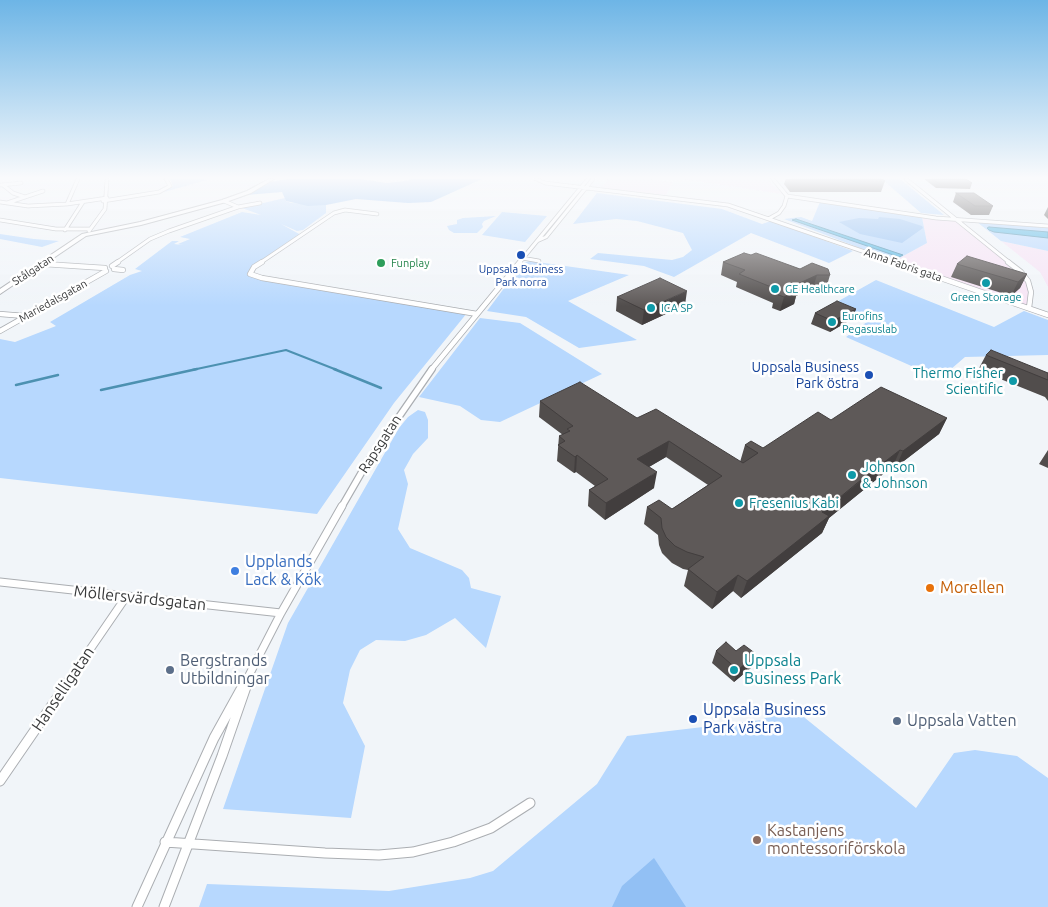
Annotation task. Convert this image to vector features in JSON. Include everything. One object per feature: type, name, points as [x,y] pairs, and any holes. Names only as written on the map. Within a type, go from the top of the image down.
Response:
[{"type":"street","points":[[9,221],[65,230],[90,230]]},
{"type":"street","points":[[65,230],[72,221]]},
{"type":"street","name":"Stålgatan","points":[[0,292],[44,264],[84,235],[97,221]]},
{"type":"street","points":[[84,235],[151,221]]},
{"type":"street","points":[[113,268],[160,234],[198,221]]},
{"type":"street","points":[[322,221],[254,267],[250,274],[262,278],[477,314]]},
{"type":"street","name":"Rapsgatan","points":[[137,907],[214,738],[281,613],[367,463],[408,401],[522,258],[554,221]]},
{"type":"street","name":"Rapsgatan","points":[[538,241],[546,237],[559,221]]},
{"type":"street","name":"Anna Fabris gata","points":[[780,221],[1048,315]]},
{"type":"street","points":[[960,221],[1021,272],[1028,281],[1031,292],[1028,308]]},
{"type":"street","points":[[987,221],[1048,226]]},
{"type":"street","points":[[522,258],[539,261]]},
{"type":"street","points":[[44,264],[122,270]]},
{"type":"street","name":"Mariedalsgatan","points":[[0,331],[105,269]]},
{"type":"street","points":[[0,314],[26,316]]},
{"type":"street","name":"Möllersvärdsgatan","points":[[0,582],[281,613]]},
{"type":"street","name":"Hanselligatan","points":[[0,781],[126,597]]},
{"type":"street","name":"Rapsgatan","points":[[164,907],[253,668]]},
{"type":"street","points":[[165,842],[325,853],[379,855],[413,852],[453,842],[491,828],[530,803]]},
{"type":"shaded area","points":[[219,221],[315,221],[303,230],[297,231],[281,224],[301,235],[254,267],[251,273],[262,278],[467,313],[394,403],[317,514],[0,478],[0,339],[15,342],[56,326],[50,322],[130,275],[142,271],[135,269],[172,241],[179,241],[174,244],[183,245],[178,244],[190,239],[180,237]]},
{"type":"shaded area","points":[[457,221],[484,221],[483,227],[477,233],[454,233],[447,226],[457,224]]},
{"type":"shaded area","points":[[494,221],[542,221],[525,242],[482,235]]},
{"type":"shaded area","points":[[575,221],[596,221],[573,224]]},
{"type":"shaded area","points":[[638,221],[755,221],[762,224],[772,221],[853,251],[829,263],[751,233],[674,277],[644,266],[590,259],[598,253],[672,260],[683,257],[692,250],[683,233]]},
{"type":"shaded area","points":[[790,221],[923,221],[927,243],[894,261]]},
{"type":"shaded area","points":[[796,221],[803,221],[903,255],[899,257]]},
{"type":"shaded area","points":[[907,221],[923,228],[902,243],[860,234],[839,222]]},
{"type":"shaded area","points":[[923,221],[960,221],[1021,272],[1031,292],[1029,308],[894,261],[927,243]]},
{"type":"shaded area","points":[[977,222],[1048,228],[1048,251],[1001,241]]},
{"type":"shaded area","points":[[987,228],[1048,232],[1048,238],[994,232]]},
{"type":"shaded area","points":[[0,234],[59,241],[42,247],[0,239]]},
{"type":"shaded area","points":[[1001,241],[1048,251],[1048,287],[1040,272]]},
{"type":"shaded area","points":[[530,261],[629,275],[568,301],[637,340],[579,348],[526,317],[487,311],[523,263]]},
{"type":"shaded area","points":[[876,280],[994,327],[1024,311],[1048,320],[1048,355],[965,357],[943,376],[934,376],[846,337],[871,319],[835,303]]},
{"type":"shaded area","points":[[480,318],[520,323],[602,374],[500,422],[481,420],[460,406],[419,397]]},
{"type":"shaded area","points":[[418,410],[425,412],[428,420],[428,438],[413,454],[404,470],[408,484],[398,529],[410,548],[462,570],[469,578],[471,588],[501,596],[486,648],[455,618],[426,635],[405,641],[376,640],[360,650],[350,670],[343,703],[365,746],[351,818],[223,809],[288,623],[399,428],[408,417]]},
{"type":"shaded area","points":[[789,705],[916,808],[954,753],[975,750],[1017,756],[1048,778],[1048,907],[199,907],[207,884],[389,891],[470,878],[493,871],[597,784],[627,736],[762,720]]},
{"type":"shaded area","points":[[654,858],[686,907],[612,907],[622,886]]},
{"type":"building","points":[[744,253],[751,255],[756,253],[800,269],[812,263],[828,269],[830,275],[817,275],[791,287],[798,290],[784,297],[776,294],[781,291],[739,274],[745,270],[723,262]]},
{"type":"building","points":[[967,256],[1027,274],[1018,282],[957,264]]},
{"type":"building","points":[[660,278],[687,291],[644,310],[617,297]]},
{"type":"building","points":[[837,301],[856,309],[833,321],[815,313]]},
{"type":"building","points":[[991,350],[1048,373],[1048,380],[986,355]]},
{"type":"building","points":[[580,382],[637,418],[656,409],[743,463],[758,453],[745,445],[751,441],[763,448],[818,412],[831,420],[881,387],[947,418],[903,451],[900,450],[856,484],[822,512],[829,516],[747,581],[738,575],[717,592],[688,569],[704,557],[675,546],[666,537],[662,528],[661,518],[647,507],[659,500],[672,509],[722,476],[669,441],[637,459],[657,472],[606,503],[589,490],[608,479],[577,455],[575,457],[558,445],[565,441],[559,436],[570,431],[567,429],[573,426],[540,401]]},
{"type":"building","points":[[726,642],[736,651],[744,645],[756,654],[738,670],[716,651]]},
{"type":"waterway","points":[[192,370],[286,350],[337,370]]},
{"type":"waterway","points":[[101,390],[197,369]]},
{"type":"waterway","points":[[334,369],[381,388]]},
{"type":"waterway","points":[[16,385],[58,375]]},
{"type":"place","name":"Uppsala Business Park norra","points":[[521,255]]},
{"type":"place","name":"Funplay","points":[[381,263]]},
{"type":"place","name":"Green Storage","points":[[986,283]]},
{"type":"place","name":"GE Healthcare","points":[[775,289]]},
{"type":"place","name":"ICA SP","points":[[651,308]]},
{"type":"place","name":"Eurofins Pegasuslab","points":[[832,322]]},
{"type":"place","name":"Uppsala Business Park östra","points":[[869,375]]},
{"type":"place","name":"Thermo Fisher Scientific","points":[[1013,381]]},
{"type":"place","name":"Johnson & Johnson","points":[[852,475]]},
{"type":"place","name":"Fresenius Kabi","points":[[739,503]]},
{"type":"place","name":"Upplands Lack & Kök","points":[[235,571]]},
{"type":"place","name":"Morellen","points":[[930,588]]},
{"type":"place","name":"Bergstrands Utbildningar","points":[[170,670]]},
{"type":"place","name":"Uppsala Business Park","points":[[734,670]]},
{"type":"place","name":"Uppsala Business Park västra","points":[[693,719]]},
{"type":"place","name":"Uppsala Vatten","points":[[897,721]]},
{"type":"place","name":"Kastanjens montessoriförskola","points":[[757,840]]}]
